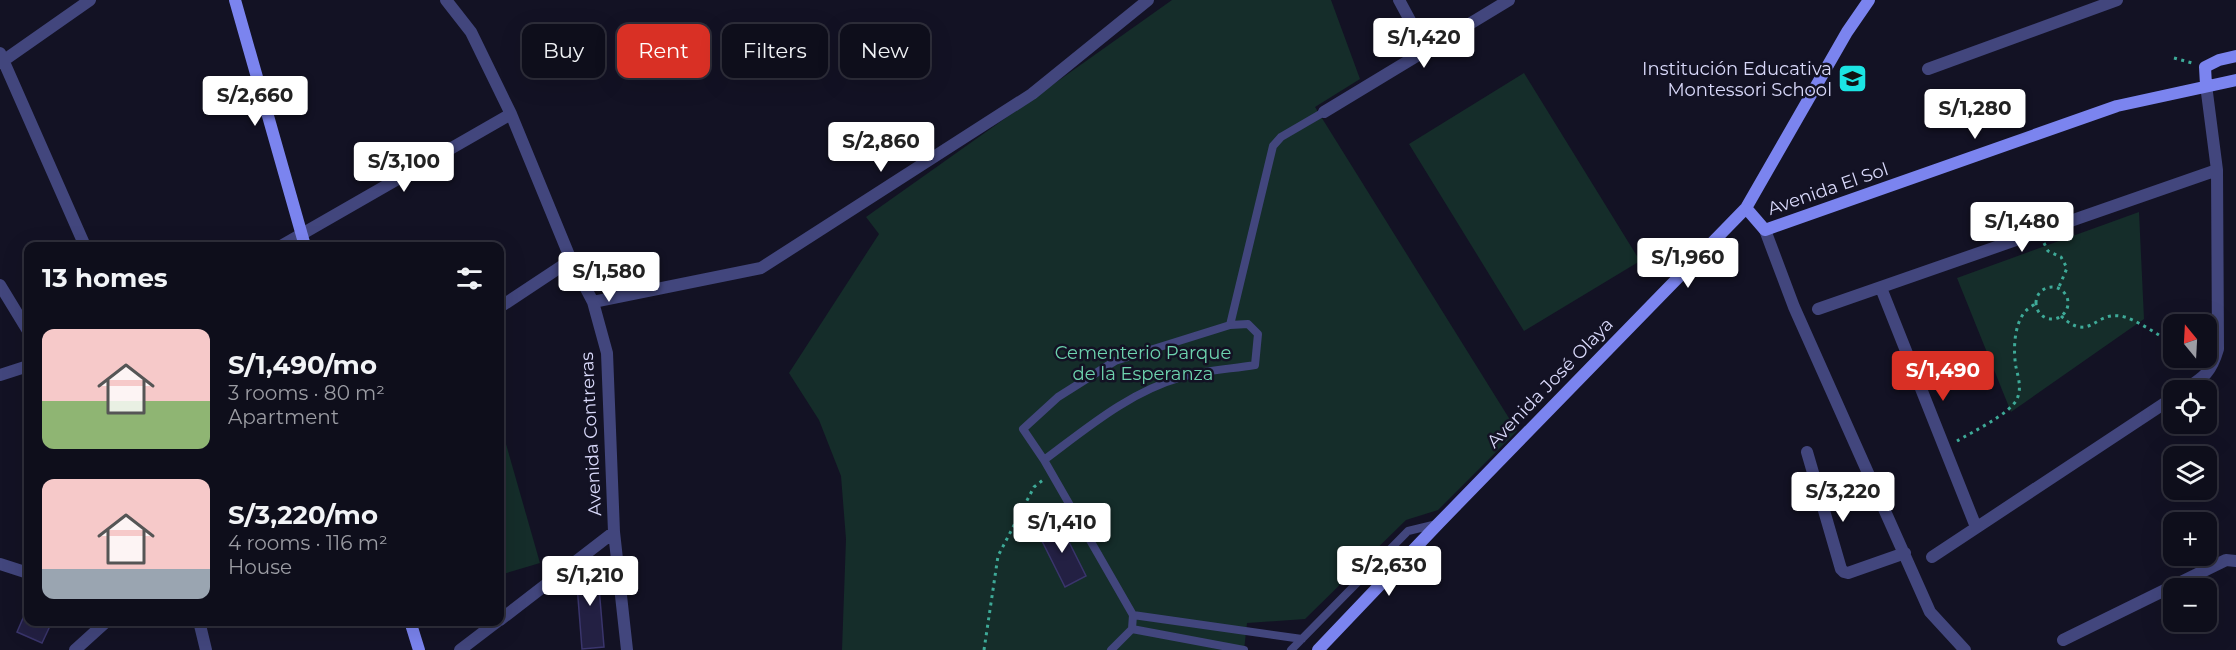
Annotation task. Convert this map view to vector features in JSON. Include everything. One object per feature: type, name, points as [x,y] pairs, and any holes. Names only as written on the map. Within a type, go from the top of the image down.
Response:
[{"type":"street","points":[[83,242],[1,59],[90,0]]},
{"type":"street","points":[[235,0],[303,240],[511,114]]},
{"type":"street","name":"Avenida Contreras","points":[[446,0],[471,32],[511,114],[571,260],[593,302],[607,353],[614,532],[627,650]]},
{"type":"street","points":[[593,302],[761,268],[1032,94],[1148,0]]},
{"type":"street","points":[[1399,0],[1426,50]]},
{"type":"street","points":[[1324,111],[1509,0]]},
{"type":"street","name":"Avenida José Olaya","points":[[1318,650],[1746,208],[1847,32],[1869,0]]},
{"type":"street","points":[[1928,69],[2117,0]]},
{"type":"street","points":[[2199,380],[2213,367],[2218,349],[2217,170],[2205,67],[2219,60],[2236,56]]},
{"type":"street","name":"Avenida El Sol","points":[[1746,208],[1765,230],[2117,106],[2236,80]]},
{"type":"street","points":[[1818,309],[2217,170]]},
{"type":"street","points":[[1765,230],[1794,307],[1930,612],[1965,650]]},
{"type":"street","points":[[504,304],[571,260]]},
{"type":"street","points":[[0,285],[24,324]]},
{"type":"street","points":[[1881,288],[1976,527]]},
{"type":"street","points":[[0,375],[24,367]]},
{"type":"street","points":[[1932,557],[2163,404]]},
{"type":"street","points":[[1807,452],[1844,572],[1848,573],[1905,553]]},
{"type":"street","points":[[504,616],[614,532]]},
{"type":"street","points":[[2063,640],[2226,560],[2236,561]]},
{"type":"street","points":[[0,564],[24,572]]},
{"type":"street","points":[[75,650],[101,626]]},
{"type":"street","points":[[199,626],[206,650]]},
{"type":"street","points":[[411,626],[418,650]]},
{"type":"street","points":[[460,650],[491,626]]},
{"type":"lane","points":[[1230,325],[1273,146],[1281,137],[1324,111]]},
{"type":"lane","points":[[1044,460],[1105,414],[1140,393],[1183,377],[1255,365],[1258,334],[1248,324],[1230,325],[1115,361],[1058,397],[1023,429],[1044,460],[1133,615],[1132,629],[1110,650]]},
{"type":"lane","points":[[1291,650],[1408,531],[1438,524]]},
{"type":"lane","points":[[1133,615],[1302,639]]},
{"type":"lane","points":[[1132,629],[1244,650]]},
{"type":"path","points":[[2174,58],[2205,67]]},
{"type":"path","points":[[2042,241],[2048,251],[2061,257],[2067,268],[2058,287]]},
{"type":"path","points":[[2045,287],[2058,287],[2067,295],[2068,307],[2061,316],[2048,319],[2041,316],[2035,304],[2036,297],[2045,287]]},
{"type":"path","points":[[1945,449],[2007,410],[2017,400],[2020,386],[2015,363],[2016,340],[2025,312],[2035,304]]},
{"type":"path","points":[[2061,316],[2070,324],[2082,328],[2116,315],[2126,317],[2163,338]]},
{"type":"path","points":[[984,650],[998,556],[1034,486],[1052,474]]},
{"type":"green space","name":"Cementerio Parque de la Esperanza","points":[[1172,0],[1331,0],[1360,79],[1315,107],[1517,431],[1438,510],[1406,520],[1305,619],[1247,623],[1244,650],[842,650],[846,539],[841,476],[819,420],[789,373],[879,234],[866,217]]},
{"type":"green space","points":[[1524,73],[1640,261],[1524,331],[1409,144]]},
{"type":"green space","points":[[2139,212],[2144,319],[2011,412],[1957,278]]},
{"type":"green space","points":[[504,437],[540,563],[504,574]]},
{"type":"building","points":[[1058,520],[1086,576],[1065,587],[1037,531]]},
{"type":"building","points":[[597,563],[604,647],[582,649],[576,572],[586,564]]},
{"type":"building","points":[[24,616],[24,626],[50,626],[42,643],[17,632]]},
{"type":"place","name":"Institución Educativa Montessori School","points":[[1853,79]]}]
